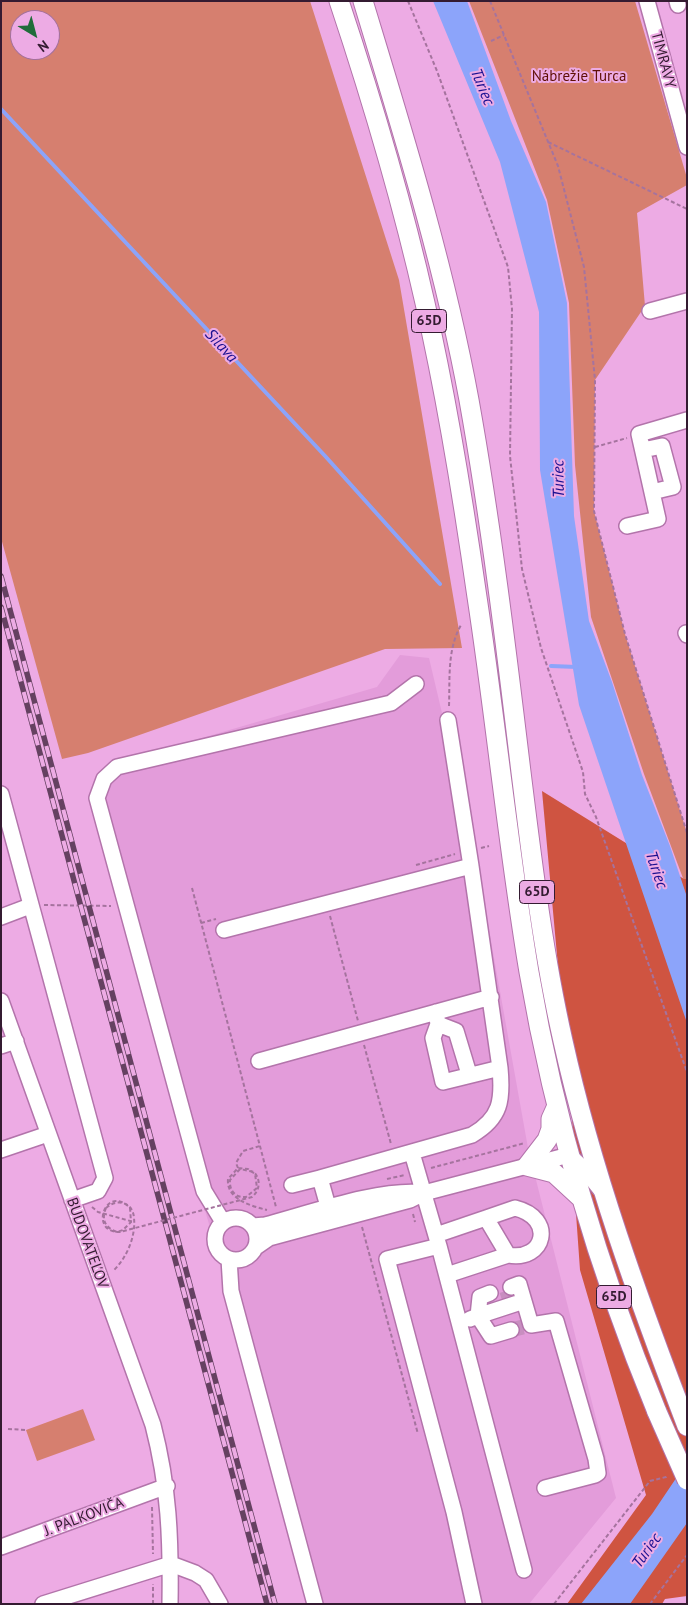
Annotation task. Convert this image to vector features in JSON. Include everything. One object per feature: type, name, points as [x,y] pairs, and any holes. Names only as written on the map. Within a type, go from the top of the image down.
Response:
[{"type":"main road","name":"65D","points":[[339,1],[401,205],[427,313],[477,596],[510,858],[526,956],[557,1104],[582,1199],[615,1300],[679,1475]]},
{"type":"main road","name":"65D","points":[[363,1],[421,196],[446,295],[468,398],[487,514],[532,858],[562,1040],[607,1198],[629,1267],[687,1426]]},
{"type":"main road","points":[[557,1104],[550,1119],[551,1129],[547,1140],[527,1166],[554,1173],[564,1180],[582,1199]]},
{"type":"street","name":"TIMRAVY","points":[[647,1],[687,147]]},
{"type":"street","points":[[650,310],[687,301]]},
{"type":"street","points":[[627,526],[658,518],[639,434],[687,420]]},
{"type":"street","points":[[643,450],[662,446],[673,487],[652,492]]},
{"type":"street","points":[[224,1222],[204,1191],[97,798],[104,779],[117,767],[391,703],[416,684]]},
{"type":"street","points":[[292,1185],[472,1135],[489,1124],[498,1109],[502,1092],[491,997],[448,720]]},
{"type":"street","points":[[1,794],[105,1178],[98,1191],[77,1199]]},
{"type":"street","points":[[224,930],[471,866]]},
{"type":"street","points":[[1,917],[30,906]]},
{"type":"street","points":[[259,1061],[437,1018],[491,997]]},
{"type":"street","name":"BUDOVATEĽOV","points":[[1,1001],[48,1134],[77,1199],[153,1425],[167,1486],[171,1564],[170,1604]]},
{"type":"street","points":[[437,1018],[432,1038],[443,1082],[500,1068]]},
{"type":"street","points":[[437,1018],[456,1031],[460,1077]]},
{"type":"street","points":[[1,1046],[16,1041]]},
{"type":"street","points":[[331,1215],[270,1238],[256,1247],[245,1259],[229,1259],[220,1253],[215,1242],[217,1231],[224,1222],[239,1218],[253,1226],[265,1226],[410,1200],[424,1192],[569,1155],[587,1130]]},
{"type":"street","points":[[1,1150],[48,1134]]},
{"type":"street","points":[[412,1152],[438,1240],[524,1570]]},
{"type":"street","points":[[569,1155],[584,1169],[607,1198]]},
{"type":"street","points":[[320,1178],[331,1215]]},
{"type":"street","points":[[447,1274],[508,1256],[518,1257],[532,1251],[542,1236],[539,1222],[532,1215],[515,1208],[387,1259],[454,1512],[474,1604]]},
{"type":"street","points":[[486,1218],[508,1256]]},
{"type":"street","points":[[253,1226],[257,1236],[256,1247]]},
{"type":"street","points":[[229,1259],[231,1291],[315,1604]]},
{"type":"street","points":[[459,1322],[481,1317],[510,1295]]},
{"type":"street","points":[[481,1317],[510,1295]]},
{"type":"street","points":[[510,1295],[520,1323]]},
{"type":"street","points":[[481,1317],[491,1336],[520,1323],[556,1321],[596,1459],[598,1473],[545,1488]]},
{"type":"street","name":"J. PALKOVIČA","points":[[1,1548],[167,1486]]},
{"type":"street","points":[[43,1604],[171,1564],[195,1573],[206,1580],[220,1604]]},
{"type":"path","points":[[408,1],[468,154],[508,267],[512,309],[510,456],[522,569],[541,648],[583,772],[585,794],[596,817],[687,1072]]},
{"type":"path","points":[[490,1],[558,166],[584,267],[595,380],[594,511],[625,634],[687,833]]},
{"type":"path","points":[[490,41],[504,35]]},
{"type":"path","points":[[548,142],[687,209]]},
{"type":"path","points":[[594,447],[639,434]]},
{"type":"path","points":[[448,720],[450,653],[455,636],[461,625]]},
{"type":"path","points":[[109,1274],[119,1265],[131,1243],[134,1222],[134,1217],[131,1209],[128,1205],[124,1203],[119,1202],[114,1202],[104,1213],[108,1227],[117,1232],[124,1230],[131,1222],[130,1208],[126,1205],[122,1202],[117,1202],[112,1202],[105,1208],[102,1217],[103,1222],[110,1230],[116,1232],[120,1232],[252,1197],[259,1185],[257,1176],[254,1172],[249,1170],[240,1169],[232,1175],[230,1190],[234,1195],[246,1197],[256,1188],[255,1174],[252,1171],[248,1168],[238,1168],[228,1179],[232,1193],[252,1206],[267,1210],[277,1209],[192,888]]},
{"type":"path","points":[[30,906],[58,904],[100,907]]},
{"type":"path","points":[[381,1181],[527,1142]]},
{"type":"path","points":[[238,1168],[236,1163],[243,1150],[260,1146]]},
{"type":"path","points":[[77,1199],[98,1212],[134,1222]]},
{"type":"path","points":[[361,1224],[418,1434]]},
{"type":"path","points":[[8,1429],[26,1430]]},
{"type":"path","points":[[554,1604],[650,1481],[679,1475]]},
{"type":"path","points":[[152,1499],[153,1604]]},
{"type":"path","points":[[650,1604],[687,1555]]},
{"type":"shaded area","points":[[400,655],[429,658],[476,857],[528,1148],[616,1498],[529,1604],[307,1604],[220,1262],[202,1200],[98,776],[116,763],[377,687]]},
{"type":"shaded area","points":[[542,791],[684,879],[687,879],[687,1596],[665,1599],[662,1604],[567,1604],[646,1495],[580,1270],[571,1143],[573,1130]]},
{"type":"green space","points":[[1,1],[310,1],[399,280],[462,648],[385,649],[88,753],[62,759],[1,538]]},
{"type":"green space","name":"Nábrežie Turca","points":[[469,1],[635,1],[687,178],[687,185],[637,213],[645,306],[595,380],[594,511],[625,634],[687,833],[687,889],[644,774],[591,617],[575,465],[569,303],[547,200]]},
{"type":"green space","points":[[83,1409],[95,1440],[37,1461],[26,1430]]},
{"type":"water","name":"Turiec","points":[[433,1],[467,1],[511,121],[546,202],[567,303],[574,516],[589,621],[612,682],[642,775],[670,846],[687,897],[687,1023],[579,705],[540,470],[539,312],[500,162]]},
{"type":"water","name":"Turiec","points":[[687,1462],[687,1523],[630,1604],[581,1604],[652,1514]]},
{"type":"waterway","name":"Silava","points":[[1,109],[326,457],[440,584]]},
{"type":"waterway","name":"Silava","points":[[551,666],[577,667]]},
{"type":"tunnel","points":[[502,1300],[514,1296]]},
{"type":"tunnel","points":[[511,1330],[523,1327]]},
{"type":"railway","points":[[1,576],[275,1604]]},
{"type":"railway","points":[[1,607],[267,1604]]}]
